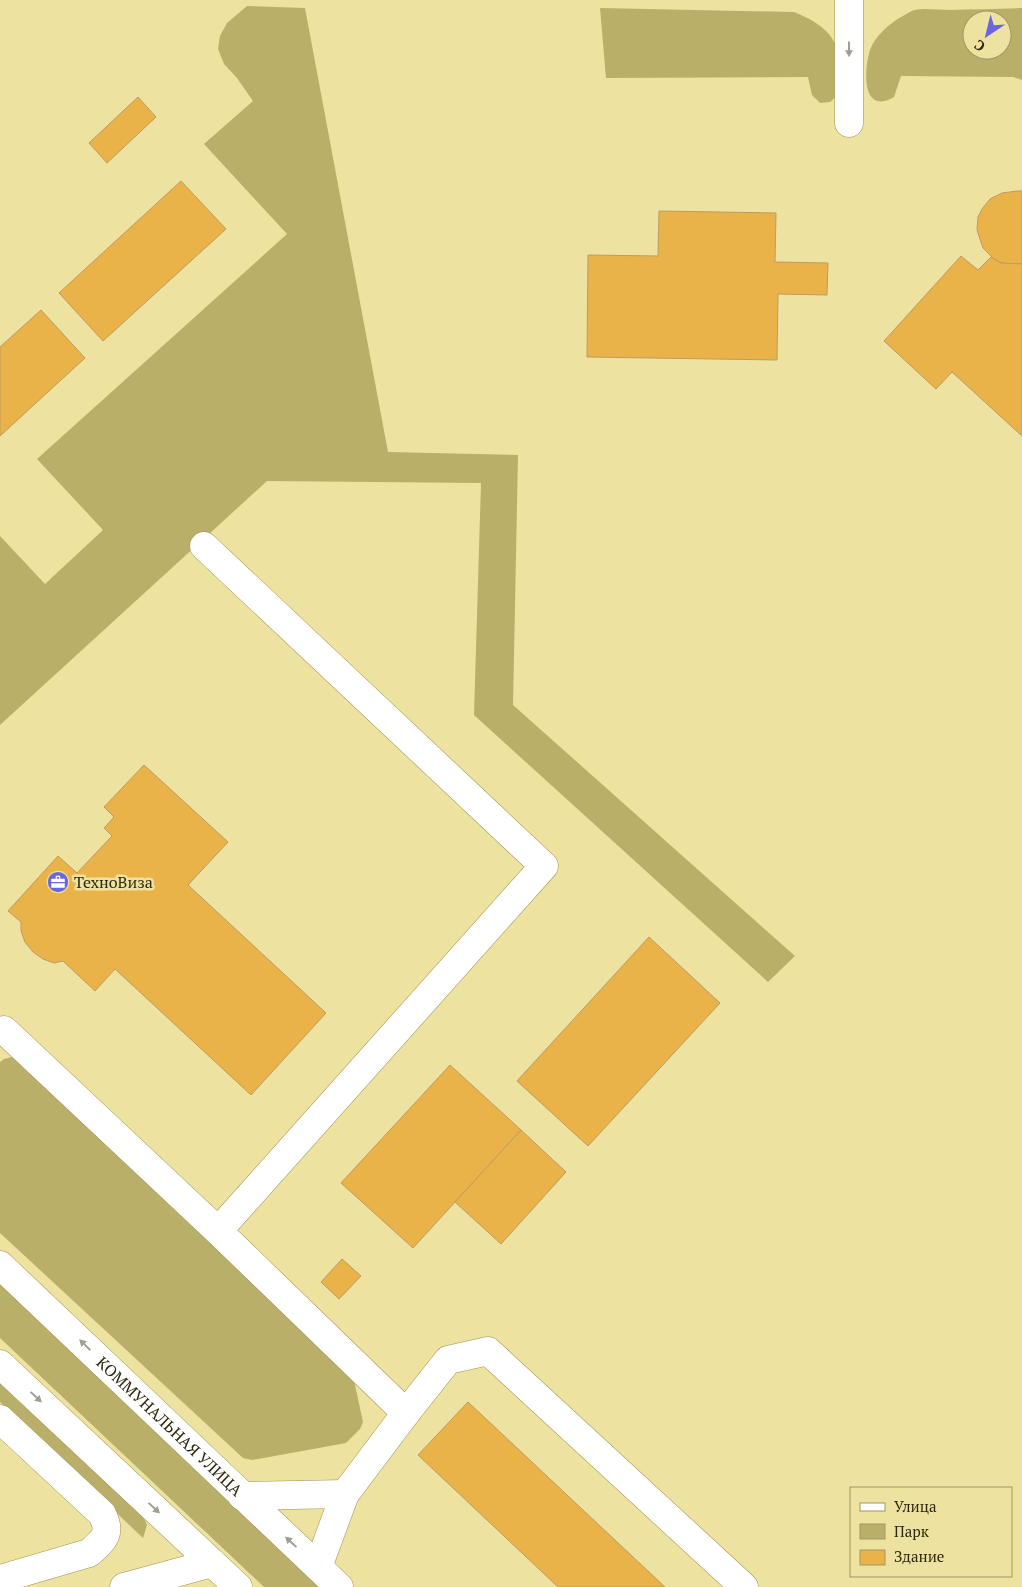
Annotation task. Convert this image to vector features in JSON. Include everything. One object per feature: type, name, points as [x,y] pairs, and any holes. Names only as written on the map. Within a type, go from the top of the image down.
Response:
[{"type":"main road","points":[[849,0],[849,123]]},
{"type":"main road","points":[[204,546],[544,866],[218,1231]]},
{"type":"main road","points":[[1,1030],[218,1231],[406,1413]]},
{"type":"main road","name":"КОММУНАЛЬНАЯ УЛИЦА","points":[[0,1264],[242,1496],[340,1587]]},
{"type":"main road","points":[[318,1567],[345,1494],[406,1413],[448,1360],[488,1351],[744,1587]]},
{"type":"main road","points":[[0,1364],[238,1587]]},
{"type":"main road","points":[[0,1419],[102,1514],[107,1525],[106,1535],[89,1553],[0,1579]]},
{"type":"main road","points":[[242,1496],[345,1494]]},
{"type":"main road","points":[[124,1587],[212,1563]]},
{"type":"green space","points":[[247,6],[305,8],[388,452],[518,455],[513,705],[795,956],[768,982],[474,715],[481,483],[267,481],[0,725],[0,536],[45,584],[103,530],[37,459],[287,234],[204,144],[253,101],[237,78],[224,64],[218,49],[220,36],[227,23]]},
{"type":"green space","points":[[600,8],[794,12],[819,25],[833,40],[838,55],[840,93],[830,102],[820,103],[812,95],[808,77],[606,78]]},
{"type":"green space","points":[[1022,8],[1022,80],[1013,77],[901,76],[894,97],[883,101],[875,100],[867,88],[866,78],[868,58],[875,40],[892,23],[911,11],[919,9]]},
{"type":"green space","points":[[12,1057],[19,1058],[352,1371],[363,1422],[360,1429],[346,1443],[252,1460],[243,1458],[0,1233],[0,1062]]},
{"type":"green space","points":[[0,1270],[335,1587],[264,1587],[0,1338]]},
{"type":"green space","points":[[0,1376],[141,1511],[147,1525],[143,1538],[0,1402]]},
{"type":"building","points":[[138,97],[156,117],[107,163],[89,143]]},
{"type":"building","points":[[181,181],[226,229],[103,341],[59,293]]},
{"type":"building","points":[[1022,191],[1022,264],[1011,265],[996,261],[983,248],[977,230],[978,217],[990,199],[1002,193]]},
{"type":"building","points":[[659,211],[776,213],[775,262],[828,263],[827,295],[778,294],[777,360],[587,357],[588,255],[658,256]]},
{"type":"building","points":[[961,256],[978,270],[991,257],[1001,263],[1022,264],[1022,436],[952,372],[936,389],[884,341]]},
{"type":"building","points":[[41,310],[85,358],[0,436],[0,347]]},
{"type":"building","points":[[144,765],[228,842],[188,885],[326,1013],[251,1095],[115,969],[95,991],[63,961],[54,963],[43,959],[33,952],[25,942],[21,931],[21,922],[8,911],[58,856],[77,873],[112,836],[104,828],[114,817],[104,807]]},
{"type":"building","points":[[649,937],[720,1003],[588,1146],[517,1081]]},
{"type":"building","points":[[450,1065],[521,1130],[413,1248],[341,1183]]},
{"type":"building","points":[[521,1130],[566,1172],[501,1244],[455,1202]]},
{"type":"building","points":[[342,1259],[361,1276],[339,1299],[321,1282]]},
{"type":"building","points":[[468,1402],[665,1587],[558,1587],[418,1455]]},
{"type":"place","name":"ТехноВиза","points":[[58,882]]}]
